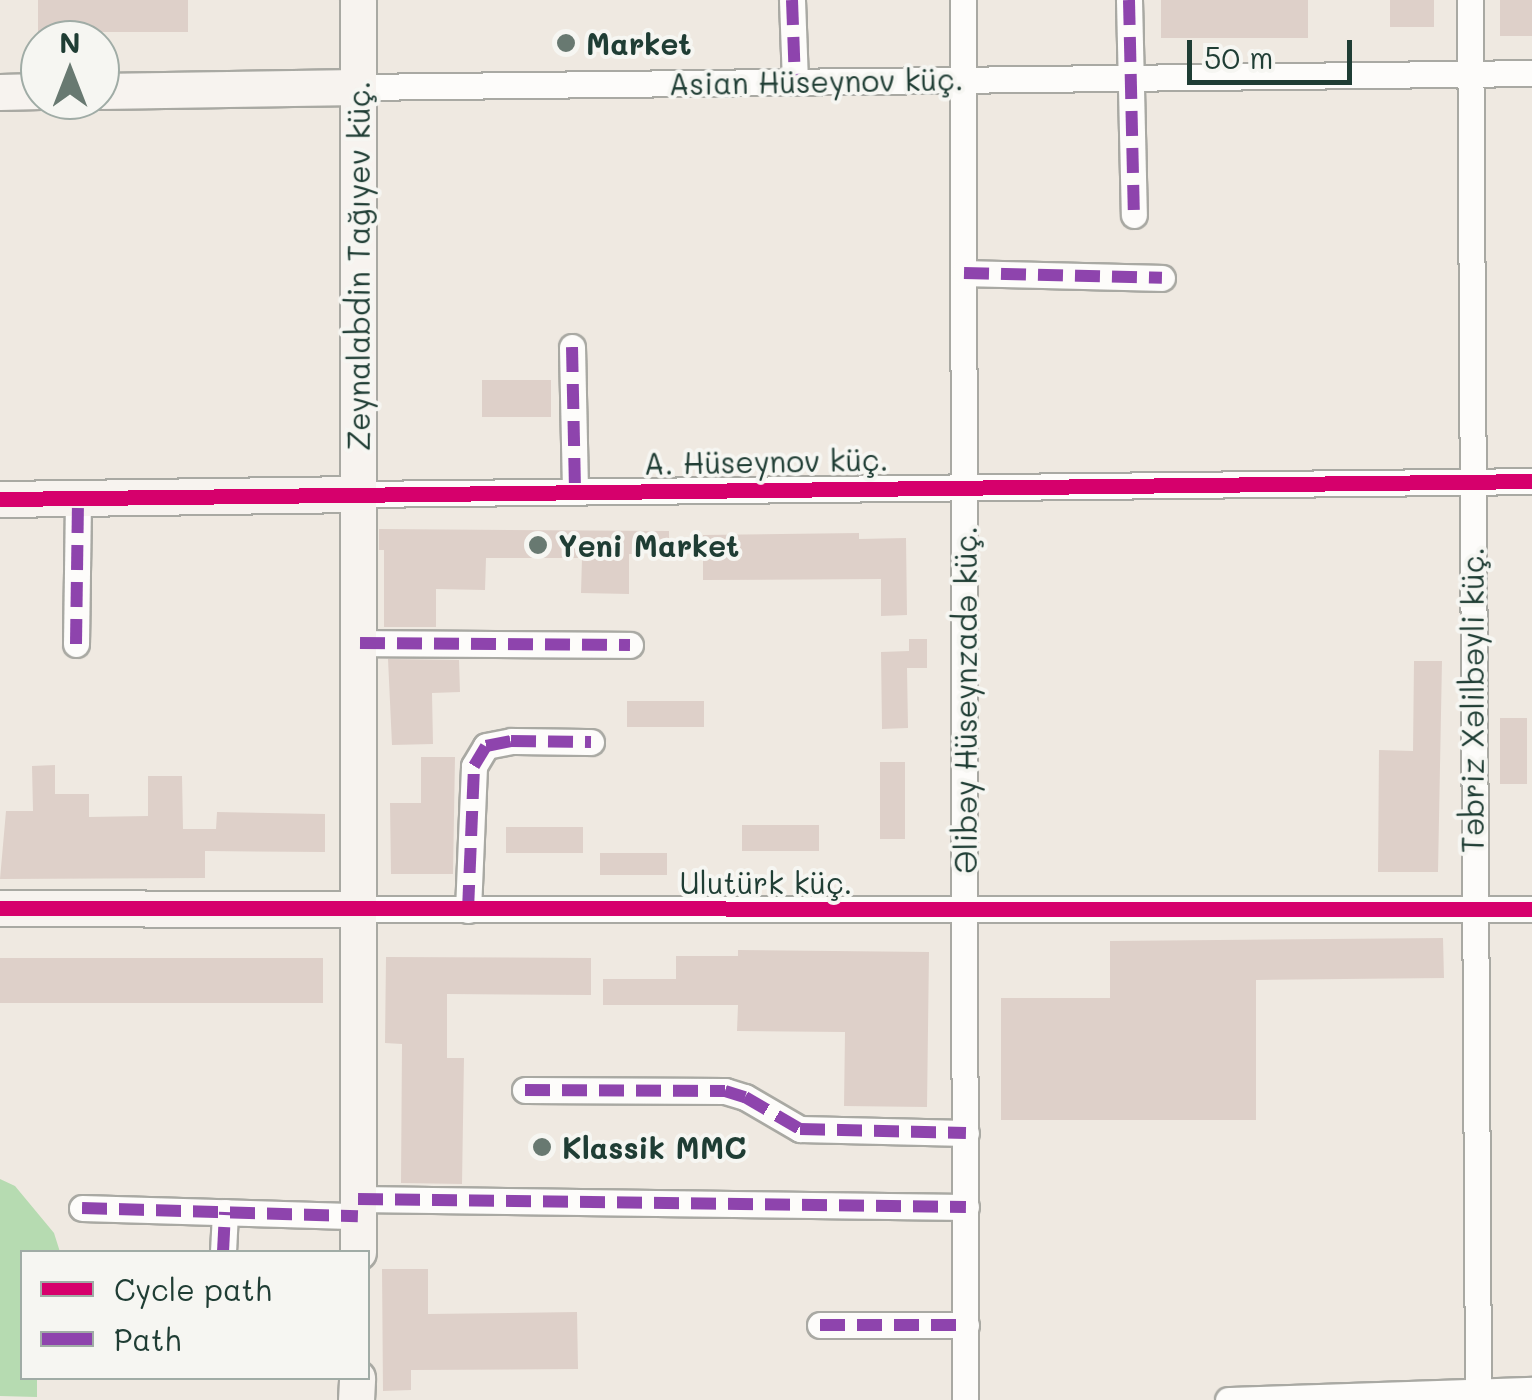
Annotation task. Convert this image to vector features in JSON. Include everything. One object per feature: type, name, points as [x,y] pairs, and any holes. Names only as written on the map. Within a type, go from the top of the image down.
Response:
[{"type":"street","name":"Zeynalabdin Tağıyev küç.","points":[[358,0],[358,1250]]},
{"type":"street","points":[[792,0],[796,81]]},
{"type":"street","name":"Əlibəy Hüseynzadə küç.","points":[[963,0],[965,1400]]},
{"type":"street","points":[[1129,0],[1134,216]]},
{"type":"street","name":"Təbriz Xəlilbəyli küç.","points":[[1470,0],[1478,1396]]},
{"type":"street","name":"Asian Hüseynov küç.","points":[[120,90],[1532,74]]},
{"type":"street","points":[[964,273],[1162,278]]},
{"type":"street","points":[[572,347],[576,491]]},
{"type":"street","name":"A. Hüseynov küç.","points":[[0,499],[1532,481]]},
{"type":"street","points":[[76,644],[78,498]]},
{"type":"street","points":[[360,643],[630,645]]},
{"type":"street","points":[[468,910],[474,766],[486,746],[511,741],[591,742]]},
{"type":"street","name":"Ulutürk küç.","points":[[0,908],[1532,908]]},
{"type":"street","points":[[524,1090],[725,1091],[746,1097],[800,1129],[966,1133]]},
{"type":"street","points":[[82,1208],[225,1212],[358,1208],[966,1207]]},
{"type":"street","points":[[224,1250],[225,1212]]},
{"type":"street","points":[[820,1325],[966,1325]]},
{"type":"street","points":[[1228,1400],[1478,1396],[1532,1390]]},
{"type":"green space","points":[[0,1179],[15,1186],[54,1233],[59,1250],[20,1250],[20,1380],[37,1380],[37,1397],[0,1396]]},
{"type":"building","points":[[38,0],[188,0],[188,32],[120,32],[120,20],[38,20]]},
{"type":"building","points":[[1161,0],[1308,0],[1308,38],[1161,38]]},
{"type":"building","points":[[1390,0],[1434,0],[1434,27],[1390,27]]},
{"type":"building","points":[[1500,0],[1532,0],[1532,36],[1500,36]]},
{"type":"building","points":[[482,380],[551,380],[551,417],[482,417]]},
{"type":"building","points":[[379,529],[669,531],[669,554],[629,554],[629,594],[581,593],[582,558],[486,558],[485,590],[436,589],[436,627],[384,627],[384,550],[379,550]]},
{"type":"building","points":[[859,533],[859,539],[906,538],[907,615],[881,616],[881,579],[703,580],[703,535]]},
{"type":"building","points":[[909,639],[927,639],[927,668],[907,668],[908,728],[882,729],[881,652],[909,651]]},
{"type":"building","points":[[388,659],[459,660],[460,692],[432,693],[433,744],[392,745]]},
{"type":"building","points":[[1414,661],[1442,661],[1438,872],[1378,872],[1379,750],[1413,751]]},
{"type":"building","points":[[627,701],[704,701],[704,727],[627,727]]},
{"type":"building","points":[[1500,718],[1527,718],[1527,784],[1500,784]]},
{"type":"building","points":[[421,757],[455,757],[453,874],[391,874],[390,803],[421,803]]},
{"type":"building","points":[[880,762],[905,762],[905,839],[880,839]]},
{"type":"building","points":[[55,765],[55,794],[89,794],[89,817],[148,816],[148,776],[182,776],[183,829],[216,829],[217,812],[325,814],[325,852],[205,851],[205,878],[0,879],[6,811],[33,811],[32,766]]},
{"type":"building","points":[[742,825],[819,825],[819,851],[742,851]]},
{"type":"building","points":[[506,827],[583,827],[583,853],[506,853]]},
{"type":"building","points":[[600,853],[667,853],[667,875],[600,875]]},
{"type":"building","points":[[1443,938],[1444,978],[1256,980],[1256,1120],[1001,1120],[1001,998],[1110,998],[1110,941]]},
{"type":"building","points":[[738,950],[929,952],[927,1107],[844,1106],[845,1032],[737,1031],[738,1005],[603,1005],[603,979],[676,979],[676,956],[738,956]]},
{"type":"building","points":[[386,957],[591,958],[591,995],[447,994],[447,1058],[464,1058],[462,1184],[401,1183],[402,1044],[385,1043]]},
{"type":"building","points":[[0,958],[323,958],[323,1003],[0,1003]]},
{"type":"building","points":[[382,1269],[428,1269],[428,1314],[577,1312],[578,1369],[411,1370],[411,1390],[383,1391]]},
{"type":"marked path","points":[[792,0],[795,81]]},
{"type":"marked path","points":[[1129,0],[1134,215]]},
{"type":"marked path","points":[[964,273],[1162,278]]},
{"type":"marked path","points":[[572,347],[575,491]]},
{"type":"marked path","points":[[76,644],[78,498]]},
{"type":"marked path","points":[[360,643],[630,645]]},
{"type":"marked path","points":[[468,910],[474,766],[486,746],[511,741],[591,742]]},
{"type":"marked path","points":[[525,1090],[725,1091],[745,1097],[800,1129],[966,1133]]},
{"type":"marked path","points":[[358,1199],[966,1207]]},
{"type":"marked path","points":[[82,1208],[358,1216]]},
{"type":"marked path","points":[[223,1250],[225,1212]]},
{"type":"marked path","points":[[820,1325],[966,1325]]},
{"type":"cycle path","points":[[0,499],[1532,481]]},
{"type":"cycle path","points":[[0,908],[1532,909]]},
{"type":"place","name":"Market","points":[[566,43]]},
{"type":"place","name":"Yeni Market","points":[[538,545]]},
{"type":"place","name":"Klassik MMC","points":[[542,1147]]}]
